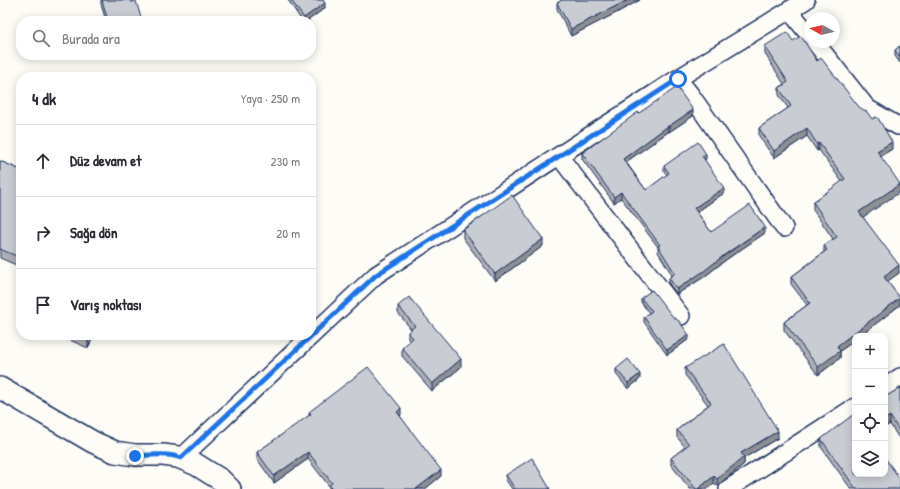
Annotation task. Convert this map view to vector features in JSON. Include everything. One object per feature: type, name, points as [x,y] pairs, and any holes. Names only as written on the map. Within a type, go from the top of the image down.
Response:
[{"type":"street","points":[[316,331],[376,275],[678,79],[806,0]]},
{"type":"street","points":[[789,10],[804,29]]},
{"type":"street","points":[[820,48],[867,108],[898,126]]},
{"type":"street","points":[[678,79],[784,228]]},
{"type":"street","points":[[559,156],[681,316]]},
{"type":"street","points":[[181,458],[307,340]]},
{"type":"street","points":[[888,385],[900,378]]},
{"type":"street","points":[[0,388],[93,442],[115,452],[135,456],[163,455],[178,457],[197,465],[220,480],[230,489]]},
{"type":"street","points":[[728,489],[852,409]]},
{"type":"building","points":[[102,0],[136,1],[140,16],[107,16]]},
{"type":"building","points":[[291,0],[323,0],[325,3],[307,16],[303,16]]},
{"type":"building","points":[[562,0],[628,0],[571,29],[557,3]]},
{"type":"building","points":[[787,32],[793,41],[801,36],[804,41],[804,48],[809,48],[817,61],[821,58],[859,107],[867,112],[872,119],[876,117],[878,118],[892,142],[877,151],[900,184],[859,212],[899,265],[884,277],[900,298],[854,333],[852,333],[837,346],[840,351],[818,367],[784,322],[810,303],[791,277],[827,250],[824,245],[837,237],[813,202],[845,179],[819,143],[817,144],[807,128],[774,151],[759,128],[791,106],[779,88],[788,82],[765,46]]},
{"type":"building","points":[[900,46],[900,58],[895,50]]},
{"type":"building","points":[[677,87],[693,110],[668,126],[623,159],[646,190],[669,173],[664,166],[698,142],[706,154],[702,156],[724,188],[694,208],[711,232],[750,205],[765,227],[677,289],[669,278],[675,273],[658,246],[660,245],[621,192],[614,197],[582,153],[638,112],[639,113]]},
{"type":"building","points":[[0,161],[16,168],[16,256],[0,249]]},
{"type":"building","points":[[512,195],[543,239],[495,274],[463,230]]},
{"type":"building","points":[[652,290],[689,335],[667,350],[644,317],[652,311],[641,298]]},
{"type":"building","points":[[409,297],[461,359],[432,384],[402,348],[413,338],[408,332],[415,326],[398,306]]},
{"type":"building","points":[[724,344],[778,431],[741,453],[744,457],[717,479],[714,476],[696,489],[671,458],[689,444],[677,430],[711,403],[685,368]]},
{"type":"building","points":[[628,359],[640,374],[628,383],[616,369]]},
{"type":"building","points":[[368,367],[401,408],[397,412],[441,470],[416,489],[332,489],[329,486],[332,483],[308,452],[274,476],[257,452],[311,414],[309,412]]},
{"type":"building","points":[[900,388],[900,432],[890,416],[888,417],[888,395]]},
{"type":"building","points":[[852,416],[852,477],[888,477],[888,462],[900,479],[900,489],[856,489],[821,439]]},
{"type":"building","points":[[532,458],[550,489],[515,489],[506,475]]},
{"type":"route","points":[[135,456],[163,455],[181,458],[376,275],[678,79]]}]
